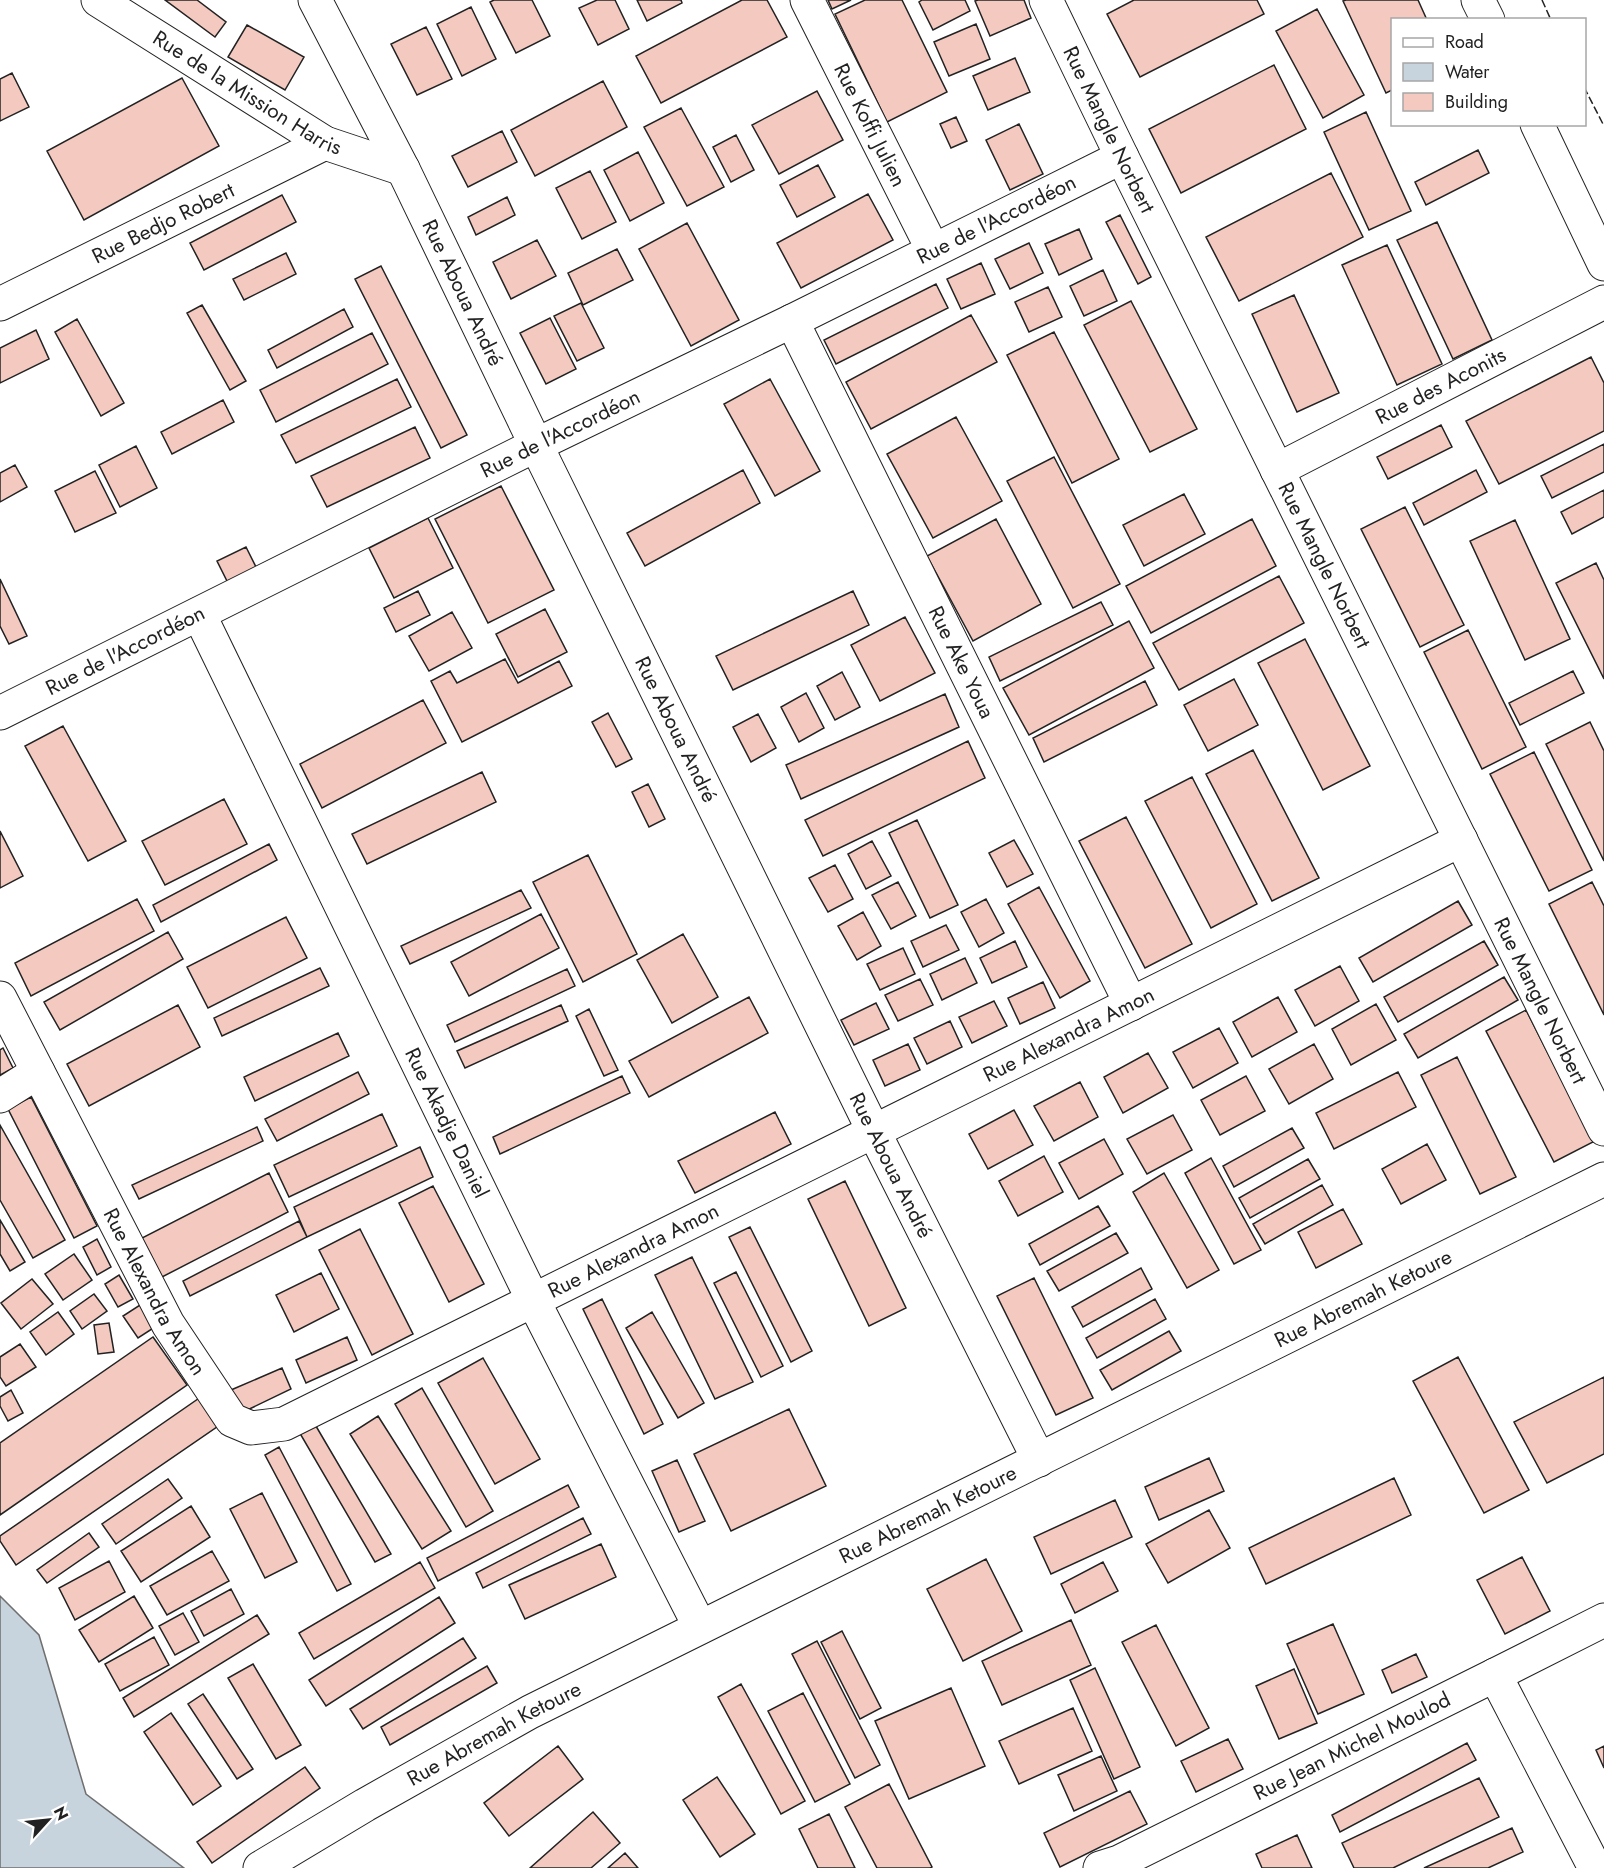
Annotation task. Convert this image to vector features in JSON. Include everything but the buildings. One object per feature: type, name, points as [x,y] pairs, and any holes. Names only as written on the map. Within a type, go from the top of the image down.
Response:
[{"type":"street","name":"Rue de la Mission Harris","points":[[98,0],[325,143],[403,169]]},
{"type":"street","name":"Rue Aboua André","points":[[315,0],[403,169],[873,1130],[1039,1460]]},
{"type":"street","name":"Rue Koffi Julien","points":[[807,0],[933,250]]},
{"type":"street","name":"Rue Mangle Norbert","points":[[1046,0],[1604,1129]]},
{"type":"street","points":[[1478,0],[1487,18]]},
{"type":"street","points":[[1539,126],[1604,264]]},
{"type":"street","name":"Rue Bedjo Robert","points":[[0,304],[325,143]]},
{"type":"street","name":"Rue de l'Accordéon","points":[[0,713],[536,445],[1122,157]]},
{"type":"street","name":"Rue des Aconits","points":[[1277,470],[1604,302]]},
{"type":"street","name":"Rue Ake Youa","points":[[792,321],[1131,1004]]},
{"type":"street","name":"Rue Akadje Daniel","points":[[199,614],[533,1300],[700,1627]]},
{"type":"street","name":"Rue Alexandra Amon","points":[[0,999],[168,1324],[232,1420],[250,1428],[284,1424],[1461,840]]},
{"type":"street","points":[[0,1096],[38,1072]]},
{"type":"street","name":"Rue Abremah Ketoure","points":[[260,1868],[365,1804],[531,1712],[1604,1179]]},
{"type":"street","name":"Rue Jean Michel Moulod","points":[[1114,1866],[1604,1620]]},
{"type":"street","points":[[1495,1676],[1595,1868]]},
{"type":"water","points":[[0,1596],[39,1635],[86,1794],[184,1868],[0,1868]]},
{"type":"fence","points":[[1542,0],[1550,18]]},
{"type":"fence","points":[[1586,91],[1604,126]]}]
